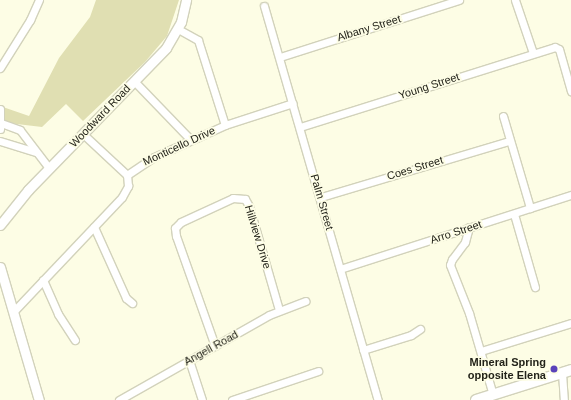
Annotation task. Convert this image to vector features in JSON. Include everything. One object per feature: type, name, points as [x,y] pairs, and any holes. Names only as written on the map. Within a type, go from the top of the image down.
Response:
[{"type":"main road","points":[[476,400],[566,372]]},
{"type":"street","points":[[0,68],[30,20],[39,0]]},
{"type":"street","name":"Woodward Road","points":[[0,225],[49,168],[166,48],[178,29],[186,0]]},
{"type":"street","name":"Albany Street","points":[[280,57],[459,0]]},
{"type":"street","points":[[515,0],[533,53]]},
{"type":"street","name":"Palm Street","points":[[264,6],[321,197],[378,400]]},
{"type":"street","points":[[178,29],[198,40],[225,125]]},
{"type":"street","name":"Young Street","points":[[300,127],[533,53],[557,47],[571,91]]},
{"type":"street","points":[[134,81],[191,140]]},
{"type":"street","name":"Monticello Drive","points":[[128,175],[152,158],[225,125],[293,103]]},
{"type":"street","points":[[0,109],[0,126],[20,130],[35,152],[49,168]]},
{"type":"street","points":[[503,116],[509,141],[530,208]]},
{"type":"street","points":[[13,312],[122,197],[128,186],[128,175],[83,134]]},
{"type":"street","points":[[0,141],[35,152]]},
{"type":"street","name":"Coes Street","points":[[321,197],[509,141]]},
{"type":"street","name":"Arro Street","points":[[340,269],[468,227],[514,214],[571,194]]},
{"type":"street","name":"Hillview Drive","points":[[215,346],[176,236],[175,228],[181,222],[233,198],[245,199],[249,206],[280,310]]},
{"type":"street","points":[[514,214],[535,287]]},
{"type":"street","points":[[94,226],[126,298],[132,303]]},
{"type":"street","points":[[468,227],[465,242],[452,258],[450,265],[465,301],[493,395]]},
{"type":"street","points":[[0,267],[39,400]]},
{"type":"street","points":[[43,280],[61,320],[75,340]]},
{"type":"street","name":"Angell Road","points":[[123,399],[189,360],[280,310],[305,301]]},
{"type":"street","points":[[481,351],[571,324]]},
{"type":"street","points":[[363,350],[411,335],[420,329]]},
{"type":"street","points":[[189,360],[202,400]]},
{"type":"street","points":[[232,400],[318,370]]},
{"type":"street","points":[[564,400],[566,372]]},
{"type":"green space","points":[[96,0],[179,0],[167,36],[145,62],[83,121],[66,104],[42,127],[0,122],[0,106],[29,116],[59,58],[90,17]]},
{"type":"place","name":"Mineral Spring opposite Elena","points":[[554,369]]}]
